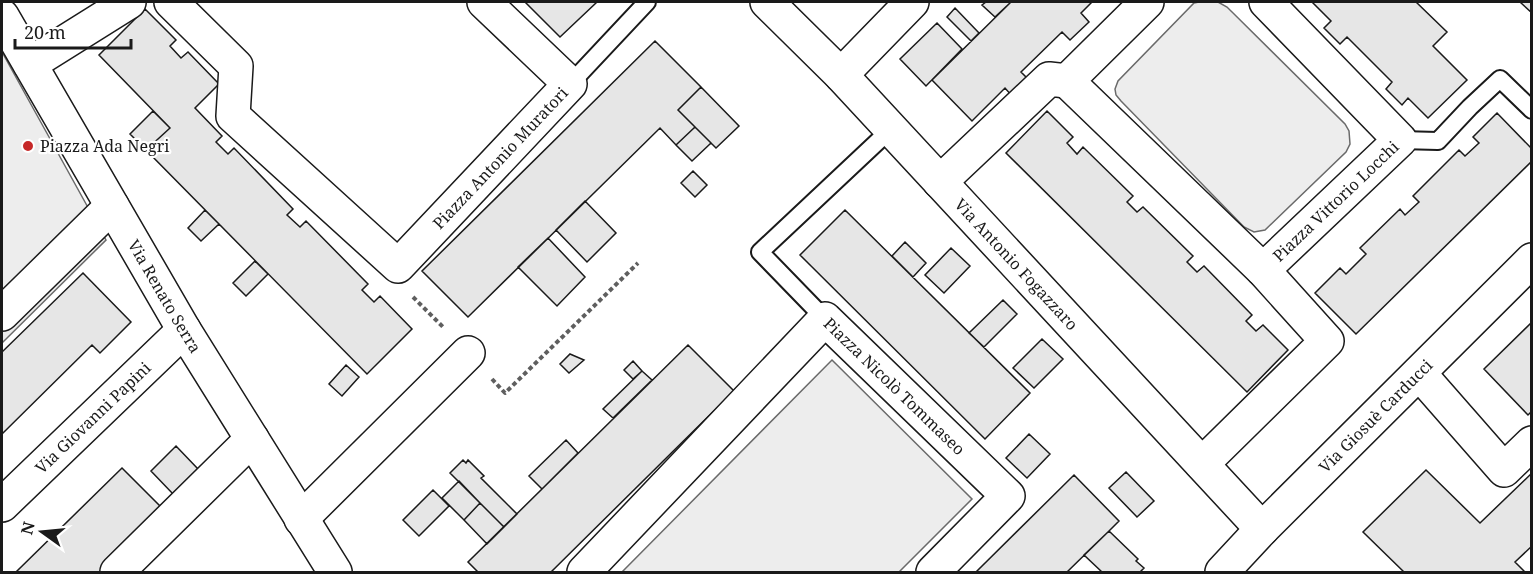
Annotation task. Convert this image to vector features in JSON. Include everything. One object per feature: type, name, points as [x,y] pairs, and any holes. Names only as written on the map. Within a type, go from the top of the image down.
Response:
[{"type":"street","points":[[17,57],[129,2]]},
{"type":"street","points":[[171,2],[236,66],[233,116],[398,266]]},
{"type":"street","name":"Piazza Antonio Muratori","points":[[398,266],[570,84],[484,2]]},
{"type":"street","name":"Via Antonio Fogazzaro","points":[[767,2],[841,75],[1262,529]]},
{"type":"street","points":[[841,75],[912,2]]},
{"type":"street","points":[[940,182],[1049,79],[1067,81],[1147,2]]},
{"type":"street","name":"Piazza Vittorio Locchi","points":[[1263,270],[1400,140],[1266,2]]},
{"type":"street","name":"Via Renato Serra","points":[[2,16],[17,57],[112,206],[184,330],[335,573]]},
{"type":"street","name":"Piazza Vittorio Locchi","points":[[1067,81],[1263,270],[1327,341],[1202,464]]},
{"type":"street","points":[[2,314],[112,206]]},
{"type":"street","name":"Via Giosuè Carducci","points":[[1222,573],[1262,529],[1532,260]]},
{"type":"street","name":"Piazza Nicolò Tommaseo","points":[[584,573],[825,319],[1008,496],[933,573]]},
{"type":"street","name":"Via Giovanni Papini","points":[[2,505],[184,330]]},
{"type":"street","points":[[302,519],[468,353]]},
{"type":"street","points":[[1419,373],[1504,470],[1532,443]]},
{"type":"street","points":[[117,573],[252,439]]},
{"type":"lane","points":[[570,84],[647,2]]},
{"type":"lane","points":[[1400,140],[1438,141],[1500,79],[1532,110]]},
{"type":"lane","points":[[825,319],[760,252],[891,129]]},
{"type":"path","points":[[398,266],[400,284],[505,393],[638,263]]},
{"type":"shaded area","points":[[1218,2],[1227,7],[1345,124],[1349,131],[1350,144],[1346,152],[1265,230],[1254,232],[1244,227],[1116,95],[1115,89],[1118,81],[1194,3]]},
{"type":"shaded area","name":"Piazza Ada Negri","points":[[2,52],[106,240],[2,343]]},
{"type":"shaded area","points":[[832,360],[972,499],[899,572],[622,572]]},
{"type":"building","points":[[525,2],[597,2],[560,37]]},
{"type":"building","points":[[986,2],[1011,2],[995,17],[982,5]]},
{"type":"building","points":[[1011,2],[1092,2],[1081,13],[1089,22],[1070,40],[1062,32],[1021,72],[1030,81],[1013,97],[1005,88],[972,121],[932,80]]},
{"type":"building","points":[[1312,2],[1416,2],[1447,32],[1433,46],[1467,80],[1428,118],[1408,98],[1402,105],[1386,89],[1392,82],[1347,37],[1340,44],[1324,28],[1331,21]]},
{"type":"building","points":[[1520,2],[1532,2],[1532,13]]},
{"type":"building","points":[[955,8],[979,33],[971,41],[947,17]]},
{"type":"building","points":[[145,9],[176,40],[170,46],[181,58],[188,52],[219,84],[195,108],[222,136],[216,142],[228,154],[234,148],[293,209],[287,215],[300,227],[306,221],[368,284],[362,290],[374,302],[380,296],[412,329],[367,374],[146,150],[170,128],[99,55]]},
{"type":"building","points":[[937,23],[962,49],[926,86],[900,59]]},
{"type":"building","points":[[655,41],[701,87],[678,110],[695,127],[676,145],[660,128],[468,317],[422,271]]},
{"type":"building","points":[[701,87],[739,126],[716,148],[678,110]]},
{"type":"building","points":[[153,111],[170,128],[146,150],[130,134]]},
{"type":"building","points":[[1047,111],[1073,137],[1067,143],[1077,154],[1083,147],[1133,196],[1127,202],[1137,212],[1143,207],[1193,256],[1187,262],[1197,272],[1204,266],[1252,315],[1246,321],[1256,331],[1263,325],[1288,350],[1247,392],[1006,153]]},
{"type":"building","points":[[1497,113],[1532,149],[1532,161],[1356,334],[1315,293],[1340,268],[1346,274],[1366,254],[1360,248],[1400,209],[1405,215],[1419,202],[1413,196],[1459,150],[1465,156],[1479,143],[1473,137]]},
{"type":"building","points":[[695,127],[711,143],[692,161],[676,145]]},
{"type":"building","points":[[693,171],[707,185],[695,197],[681,183]]},
{"type":"building","points":[[585,201],[616,233],[587,262],[556,230]]},
{"type":"building","points":[[205,210],[219,224],[201,241],[188,228]]},
{"type":"building","points":[[845,210],[1030,393],[985,439],[800,255]]},
{"type":"building","points":[[548,238],[585,277],[557,306],[518,267]]},
{"type":"building","points":[[905,242],[926,263],[913,277],[892,256]]},
{"type":"building","points":[[951,248],[970,266],[944,293],[925,275]]},
{"type":"building","points":[[255,261],[268,274],[246,296],[233,283]]},
{"type":"building","points":[[83,273],[131,322],[100,353],[92,345],[2,434],[2,352]]},
{"type":"building","points":[[1003,300],[1017,314],[984,347],[969,333]]},
{"type":"building","points":[[1532,322],[1532,411],[1528,415],[1484,369]]},
{"type":"building","points":[[1042,339],[1063,359],[1034,388],[1013,368]]},
{"type":"building","points":[[688,345],[734,391],[551,572],[478,572],[468,562]]},
{"type":"building","points":[[570,354],[584,360],[569,373],[560,364]]},
{"type":"building","points":[[633,361],[642,371],[633,379],[624,370]]},
{"type":"building","points":[[346,365],[359,377],[342,396],[329,384]]},
{"type":"building","points":[[642,371],[652,380],[613,418],[603,409]]},
{"type":"building","points":[[1029,434],[1050,454],[1027,478],[1006,458]]},
{"type":"building","points":[[566,440],[578,453],[542,489],[529,476]]},
{"type":"building","points":[[176,446],[198,469],[173,494],[151,471]]},
{"type":"building","points":[[463,460],[466,463],[468,460],[484,476],[481,478],[517,514],[504,527],[450,473]]},
{"type":"building","points":[[122,468],[165,511],[102,572],[16,572]]},
{"type":"building","points":[[1426,470],[1480,523],[1532,473],[1532,546],[1515,562],[1525,572],[1404,572],[1363,532]]},
{"type":"building","points":[[1126,472],[1154,501],[1137,517],[1109,488]]},
{"type":"building","points":[[1074,475],[1119,521],[1109,531],[1067,572],[976,572]]},
{"type":"building","points":[[459,481],[480,503],[464,520],[442,498]]},
{"type":"building","points":[[433,490],[449,506],[419,536],[403,520]]},
{"type":"building","points":[[480,503],[504,527],[487,544],[464,520]]},
{"type":"building","points":[[1109,531],[1138,559],[1136,561],[1144,568],[1140,572],[1102,572],[1084,555]]},
{"type":"place","name":"Piazza Ada Negri","points":[[28,146]]}]
